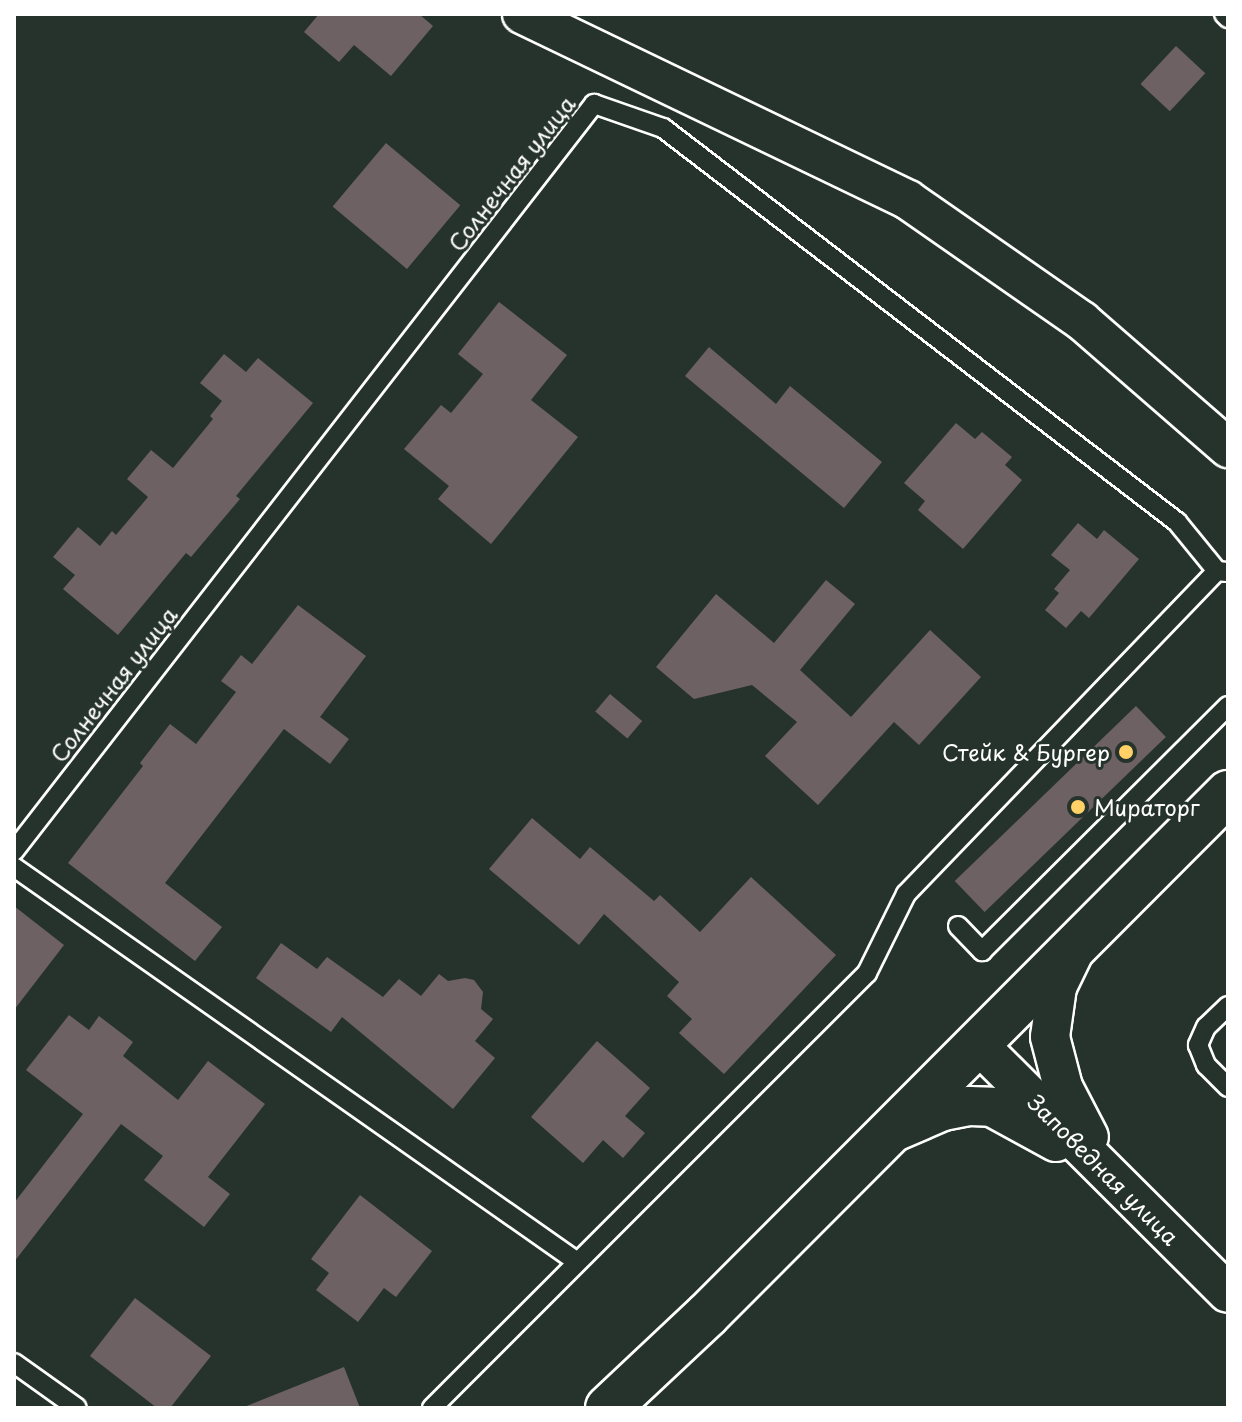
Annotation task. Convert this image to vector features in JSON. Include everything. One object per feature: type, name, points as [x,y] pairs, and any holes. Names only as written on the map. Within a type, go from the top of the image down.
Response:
[{"type":"street","points":[[522,14],[908,200],[1082,321],[1228,448]]},
{"type":"street","points":[[608,1408],[979,1045],[1228,793]]},
{"type":"street","points":[[1079,944],[1057,987],[1050,1037],[1063,1087],[1113,1177]]},
{"type":"street","name":"Заповедная улица","points":[[979,1045],[1228,1293]]},
{"type":"street","points":[[887,1136],[911,1122],[943,1111],[969,1106],[992,1107],[1035,1128],[1113,1177]]},
{"type":"lane","name":"Солнечная улица","points":[[14,851],[594,104],[663,128],[1177,522],[1222,572]]},
{"type":"lane","points":[[432,1408],[867,973],[906,894],[1222,572]]},
{"type":"lane","points":[[958,926],[982,951],[1228,706]]},
{"type":"lane","points":[[14,867],[576,1261]]},
{"type":"lane","points":[[1228,1006],[1206,1027],[1198,1045],[1206,1065],[1228,1087]]},
{"type":"lane","points":[[14,1363],[77,1408]]},
{"type":"building","points":[[319,14],[419,14],[433,26],[391,76],[354,45],[339,62],[304,32]]},
{"type":"building","points":[[1176,46],[1205,73],[1170,111],[1141,84]]},
{"type":"building","points":[[386,143],[460,205],[407,269],[333,207]]},
{"type":"building","points":[[499,302],[567,355],[531,400],[578,437],[491,544],[438,499],[449,486],[404,449],[441,405],[451,413],[483,374],[458,354]]},
{"type":"building","points":[[709,347],[776,404],[790,386],[882,462],[844,508],[685,376]]},
{"type":"building","points":[[224,354],[246,372],[258,358],[313,403],[236,496],[240,499],[191,557],[186,553],[118,635],[63,589],[75,575],[53,557],[78,527],[100,546],[112,531],[116,535],[148,497],[127,479],[151,450],[173,468],[213,419],[210,416],[222,401],[200,383]]},
{"type":"building","points":[[956,423],[975,439],[982,432],[1012,457],[1005,465],[1022,480],[963,549],[918,510],[925,501],[904,483]]},
{"type":"building","points":[[1078,523],[1097,539],[1104,530],[1139,559],[1089,618],[1081,611],[1066,628],[1045,610],[1059,593],[1054,589],[1070,570],[1051,555]]},
{"type":"building","points":[[826,580],[855,604],[800,670],[851,717],[930,630],[981,677],[919,745],[894,722],[818,805],[765,756],[797,722],[752,685],[694,699],[656,667],[716,594],[774,643]]},
{"type":"building","points":[[298,605],[366,656],[320,717],[349,739],[330,764],[284,729],[165,883],[222,927],[195,961],[68,863],[143,766],[140,763],[170,724],[196,744],[236,692],[221,681],[241,655],[252,664]]},
{"type":"building","points":[[610,694],[642,721],[627,739],[595,712]]},
{"type":"building","points":[[1136,706],[1166,737],[985,912],[955,881]]},
{"type":"building","points":[[532,818],[580,859],[590,847],[654,901],[660,895],[700,932],[751,877],[836,955],[724,1074],[679,1033],[692,1019],[667,996],[679,982],[604,914],[579,945],[489,869]]},
{"type":"building","points":[[14,906],[64,945],[14,1010]]},
{"type":"building","points":[[281,943],[317,969],[327,957],[383,997],[399,979],[421,996],[439,974],[448,981],[474,980],[483,992],[481,1009],[493,1019],[475,1041],[495,1058],[453,1109],[342,1017],[331,1032],[256,978]]},
{"type":"building","points":[[69,1015],[89,1030],[99,1016],[133,1042],[123,1056],[178,1100],[208,1061],[265,1104],[208,1177],[230,1194],[204,1227],[144,1180],[163,1156],[121,1124],[14,1262],[14,1203],[83,1114],[26,1070]]},
{"type":"building","points":[[597,1041],[650,1088],[625,1116],[645,1133],[623,1158],[603,1140],[583,1163],[531,1117]]},
{"type":"building","points":[[360,1195],[432,1251],[396,1297],[384,1288],[358,1322],[316,1290],[329,1273],[311,1259]]},
{"type":"building","points":[[135,1298],[211,1356],[170,1408],[157,1408],[90,1356]]},
{"type":"building","points":[[344,1367],[360,1408],[244,1407]]},
{"type":"place","name":"Стейк & Бургер","points":[[1126,752]]},
{"type":"place","name":"Мираторг","points":[[1078,807]]}]
